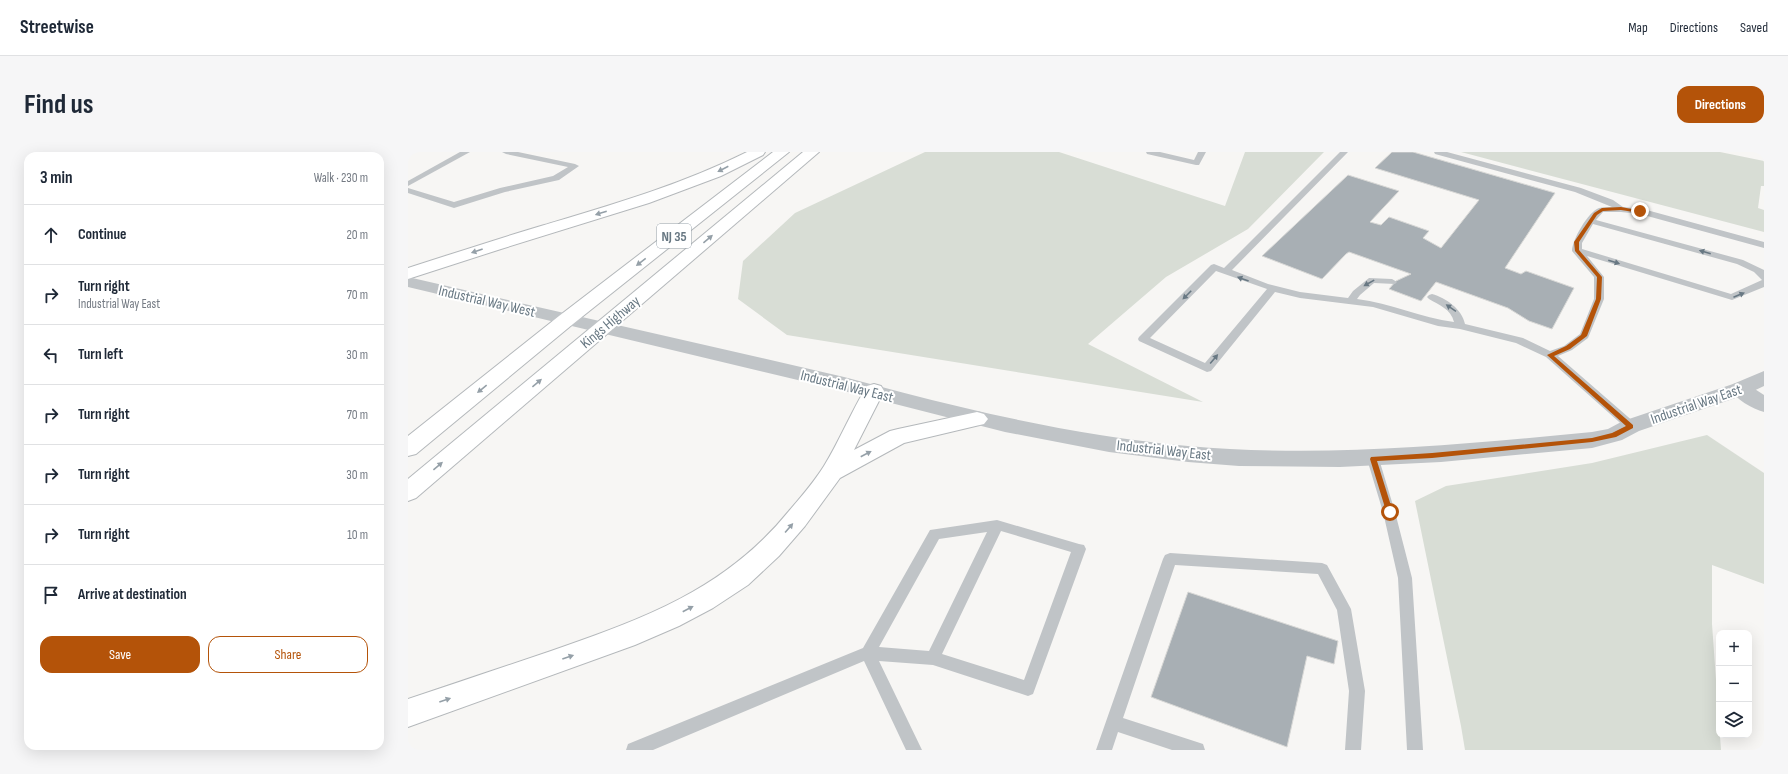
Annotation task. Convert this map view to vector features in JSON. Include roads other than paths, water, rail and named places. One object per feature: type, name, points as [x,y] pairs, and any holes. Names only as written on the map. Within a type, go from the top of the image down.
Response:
[{"type":"main road","points":[[408,274],[495,245],[644,200],[716,173],[758,152]]},
{"type":"main road","name":"Kings Highway","points":[[408,448],[566,320],[782,152]]},
{"type":"main road","name":"Kings Highway","points":[[408,492],[812,152]]},
{"type":"main road","points":[[408,713],[626,637],[670,618],[704,600],[739,577],[770,549],[797,519],[832,472],[874,392]]},
{"type":"main road","points":[[832,472],[898,437],[977,419]]},
{"type":"street","name":"Industrial Way West","points":[[408,282],[566,320]]},
{"type":"street","name":"Industrial Way East","points":[[566,320],[603,327],[874,392],[977,419],[1087,442],[1190,454],[1275,459],[1373,459],[1432,456],[1592,440],[1614,435],[1631,426],[1740,389],[1764,378]]},
{"type":"street","points":[[1740,389],[1764,405]]},
{"type":"lane","points":[[408,184],[466,152]]},
{"type":"lane","points":[[408,190],[454,205],[503,190],[556,178],[576,166],[506,152]]},
{"type":"lane","points":[[1150,152],[1196,163],[1202,152]]},
{"type":"lane","points":[[1225,272],[1344,152]]},
{"type":"lane","points":[[1438,152],[1578,190],[1605,200],[1621,209]]},
{"type":"lane","points":[[1550,355],[1568,348],[1584,336],[1599,299],[1599,277],[1577,251],[1577,242],[1595,214],[1602,210],[1621,209],[1640,211],[1764,245]]},
{"type":"lane","points":[[1591,221],[1740,262],[1755,268],[1763,274],[1764,278]]},
{"type":"lane","points":[[1577,251],[1732,297],[1764,283]]},
{"type":"lane","points":[[1273,288],[1207,368],[1143,339],[1214,268],[1273,288],[1300,295],[1352,300],[1374,304],[1438,323],[1460,326],[1519,340],[1550,355],[1631,426]]},
{"type":"lane","points":[[1352,300],[1356,293],[1372,280],[1392,282]]},
{"type":"lane","points":[[1432,297],[1455,310],[1460,317],[1460,326]]},
{"type":"lane","points":[[1373,459],[1390,512],[1405,578],[1416,750]]},
{"type":"lane","points":[[634,750],[868,653],[933,658],[1028,689],[1079,549],[997,525],[935,534],[868,653]]},
{"type":"lane","points":[[933,658],[997,525]]},
{"type":"lane","points":[[1104,750],[1170,558],[1322,569],[1344,609],[1357,691],[1353,750]]},
{"type":"lane","points":[[868,653],[914,750]]},
{"type":"lane","points":[[1113,723],[1197,750]]}]
